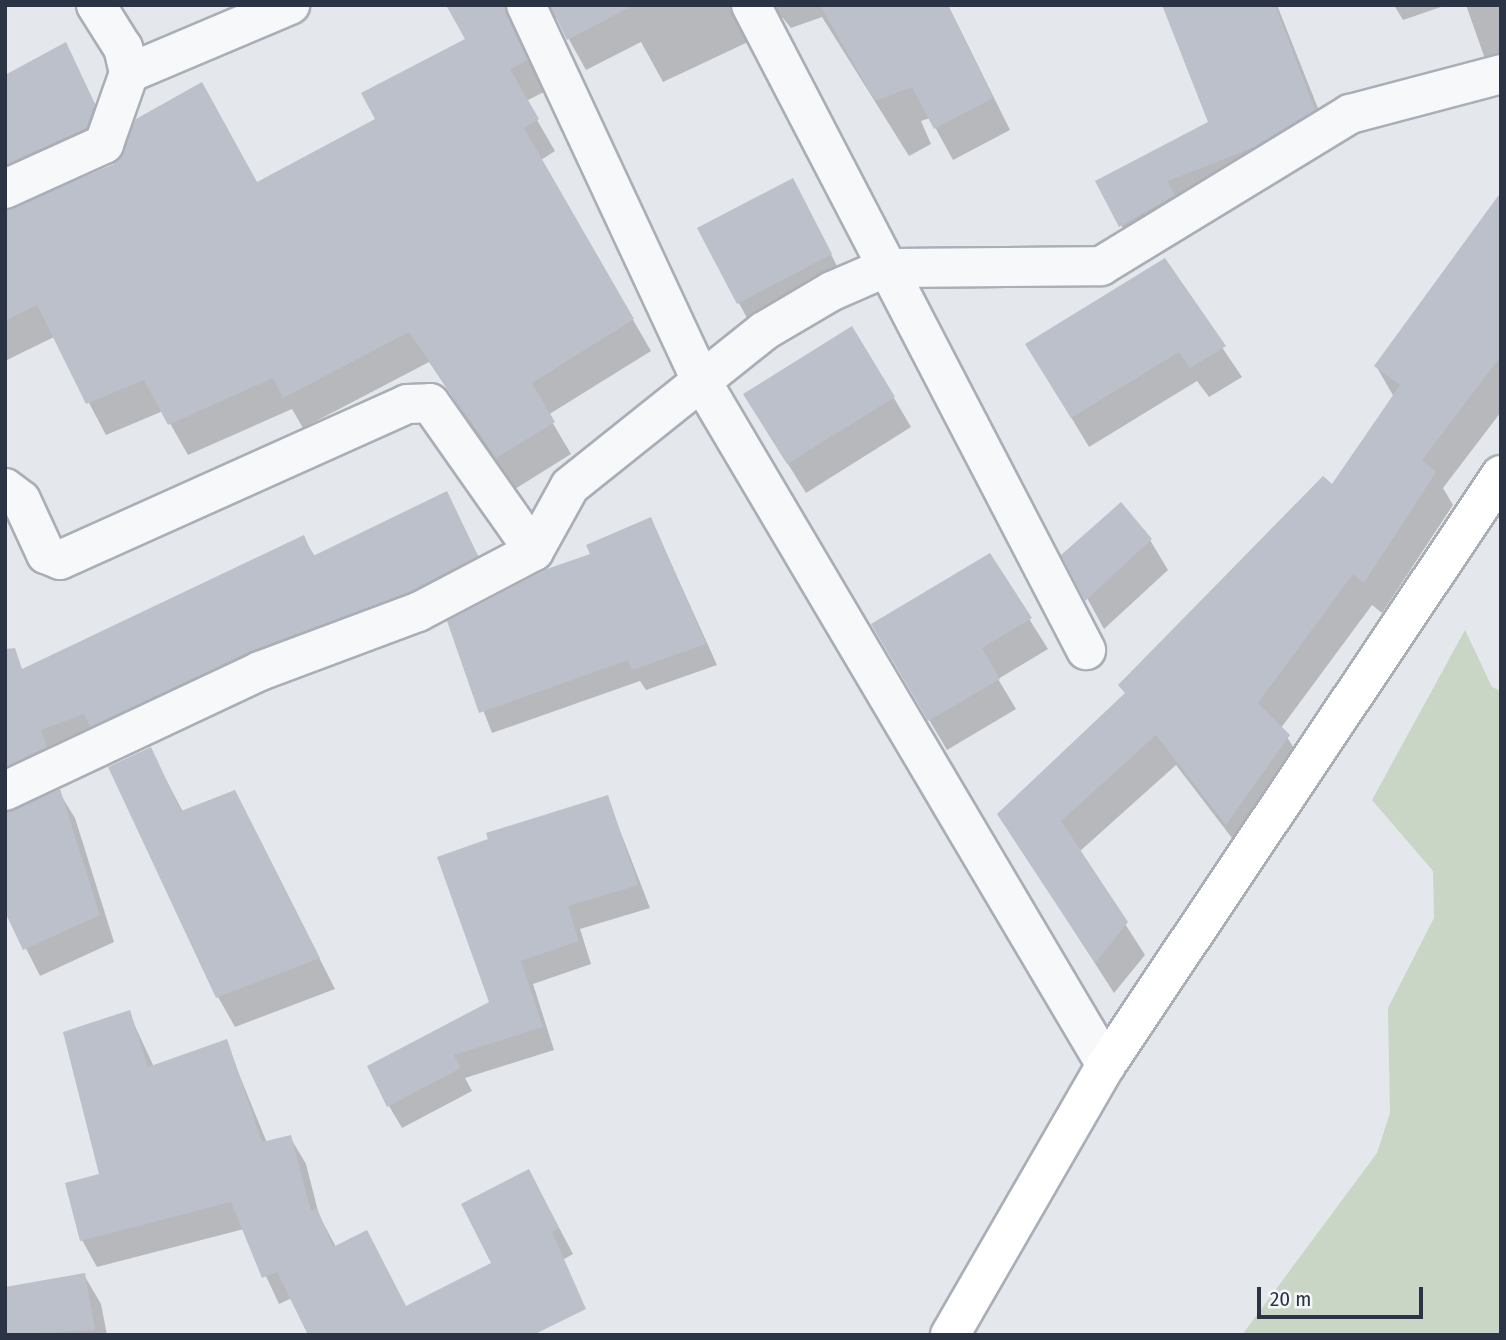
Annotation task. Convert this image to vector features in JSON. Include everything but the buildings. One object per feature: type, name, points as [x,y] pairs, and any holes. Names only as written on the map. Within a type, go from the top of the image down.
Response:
[{"type":"street","points":[[5,189],[104,144],[129,73],[123,48],[96,5]]},
{"type":"street","points":[[129,73],[290,5]]},
{"type":"street","points":[[527,5],[702,382],[1106,1065]]},
{"type":"street","points":[[751,5],[885,268],[1086,650]]},
{"type":"street","points":[[5,791],[260,671],[418,612],[534,551],[570,486],[764,331],[885,268],[1101,265],[1350,114],[1501,74]]},
{"type":"street","points":[[5,488],[21,500],[46,554],[60,560],[407,404],[430,403],[534,551]]},
{"type":"street","points":[[950,1335],[1106,1065],[1501,475]]},
{"type":"green space","points":[[1465,630],[1492,687],[1501,691],[1501,1335],[1242,1335],[1377,1153],[1390,1113],[1388,1008],[1434,918],[1433,871],[1372,800]]}]
